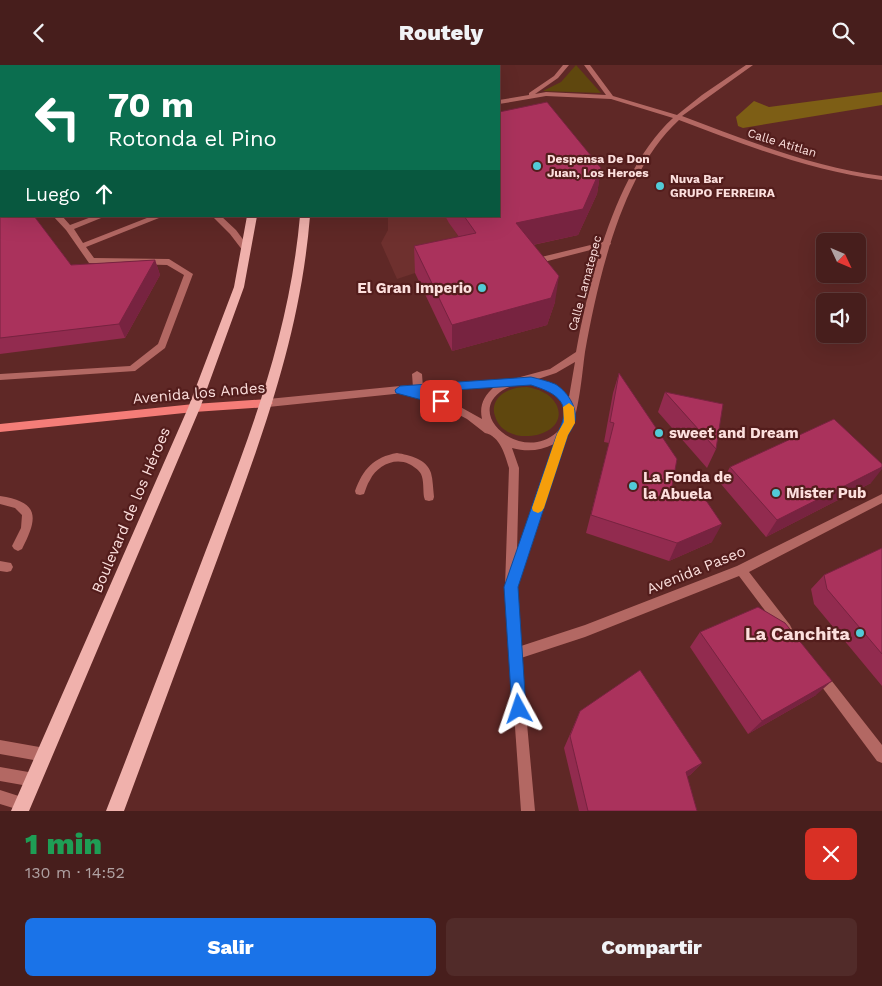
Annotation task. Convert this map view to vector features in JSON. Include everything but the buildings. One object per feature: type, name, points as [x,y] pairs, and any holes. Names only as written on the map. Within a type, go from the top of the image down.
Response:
[{"type":"main road","name":"Boulevard de los Héroes","points":[[21,808],[194,408],[238,287],[252,217]]},
{"type":"main road","points":[[115,811],[268,403],[292,310],[301,263],[305,217]]},
{"type":"street","points":[[500,103],[523,98],[547,84],[566,65]]},
{"type":"street","points":[[587,65],[610,97]]},
{"type":"street","name":"Calle Lamatepec","points":[[570,418],[580,354],[607,243],[630,187],[649,153],[678,117],[750,65]]},
{"type":"street","name":"Calle Atitlan","points":[[523,98],[560,94],[610,97],[678,117],[793,159],[858,175],[882,178]]},
{"type":"street","points":[[0,377],[132,369],[162,346],[189,274],[169,262],[92,261],[59,217]]},
{"type":"street","points":[[69,229],[99,217]]},
{"type":"street","points":[[82,246],[157,217]]},
{"type":"street","points":[[217,217],[233,232],[246,249]]},
{"type":"street","points":[[530,263],[607,243]]},
{"type":"street","name":"Calle Lamatepec","points":[[516,381],[553,371],[580,354]]},
{"type":"street","points":[[417,374],[418,388]]},
{"type":"street","points":[[516,381],[541,383],[559,393],[568,407],[570,418],[570,423],[563,434],[551,443],[539,446],[515,445],[497,436],[484,417],[484,407],[493,391],[516,381]]},
{"type":"street","name":"Avenida los Andes","points":[[0,428],[194,408],[516,381]]},
{"type":"street","name":"Avenida los Andes","points":[[400,390],[455,407],[474,418],[497,436],[510,453],[514,468],[511,587],[514,654],[528,811]]},
{"type":"street","name":"Avenida los Andes","points":[[511,587],[563,434]]},
{"type":"street","points":[[360,491],[369,471],[392,458],[403,458],[411,459],[426,472],[429,497]]},
{"type":"street","name":"Avenida Paseo","points":[[514,654],[585,631],[741,570],[882,497]]},
{"type":"street","points":[[0,499],[14,501],[25,508],[29,518],[27,531],[18,546]]},
{"type":"street","points":[[741,570],[794,640]]},
{"type":"street","points":[[811,663],[882,756]]},
{"type":"street","points":[[0,747],[45,755]]},
{"type":"street","points":[[0,774],[34,780]]},
{"type":"street","points":[[0,797],[21,808]]},
{"type":"shaded area","points":[[576,65],[601,93],[543,91],[561,82]]},
{"type":"shaded area","points":[[882,92],[882,105],[743,128],[738,126],[736,117],[754,101],[769,107]]},
{"type":"shaded area","points":[[388,217],[446,217],[474,260],[415,273],[397,279],[381,243],[388,230]]},
{"type":"shaded area","points":[[520,387],[527,387],[547,394],[556,404],[559,415],[555,424],[547,431],[536,435],[523,436],[511,433],[501,427],[495,416],[494,407],[497,399],[504,393]]},
{"type":"slow traffic","points":[[538,508],[563,434],[570,423],[569,407]]},
{"type":"place","name":"Despensa De Don Juan, Los Heroes","points":[[537,166]]},
{"type":"place","name":"Nuva Bar GRUPO FERREIRA","points":[[660,186]]},
{"type":"place","name":"El Gran Imperio","points":[[482,288]]},
{"type":"place","name":"sweet and Dream","points":[[659,433]]},
{"type":"place","name":"La Fonda de la Abuela","points":[[633,486]]},
{"type":"place","name":"Mister Pub","points":[[776,493]]},
{"type":"place","name":"La Canchita","points":[[860,633]]},
{"type":"route","points":[[441,401],[400,390],[531,381],[541,383],[559,393],[565,399],[571,415],[570,423],[563,434],[511,587],[519,709]]}]
